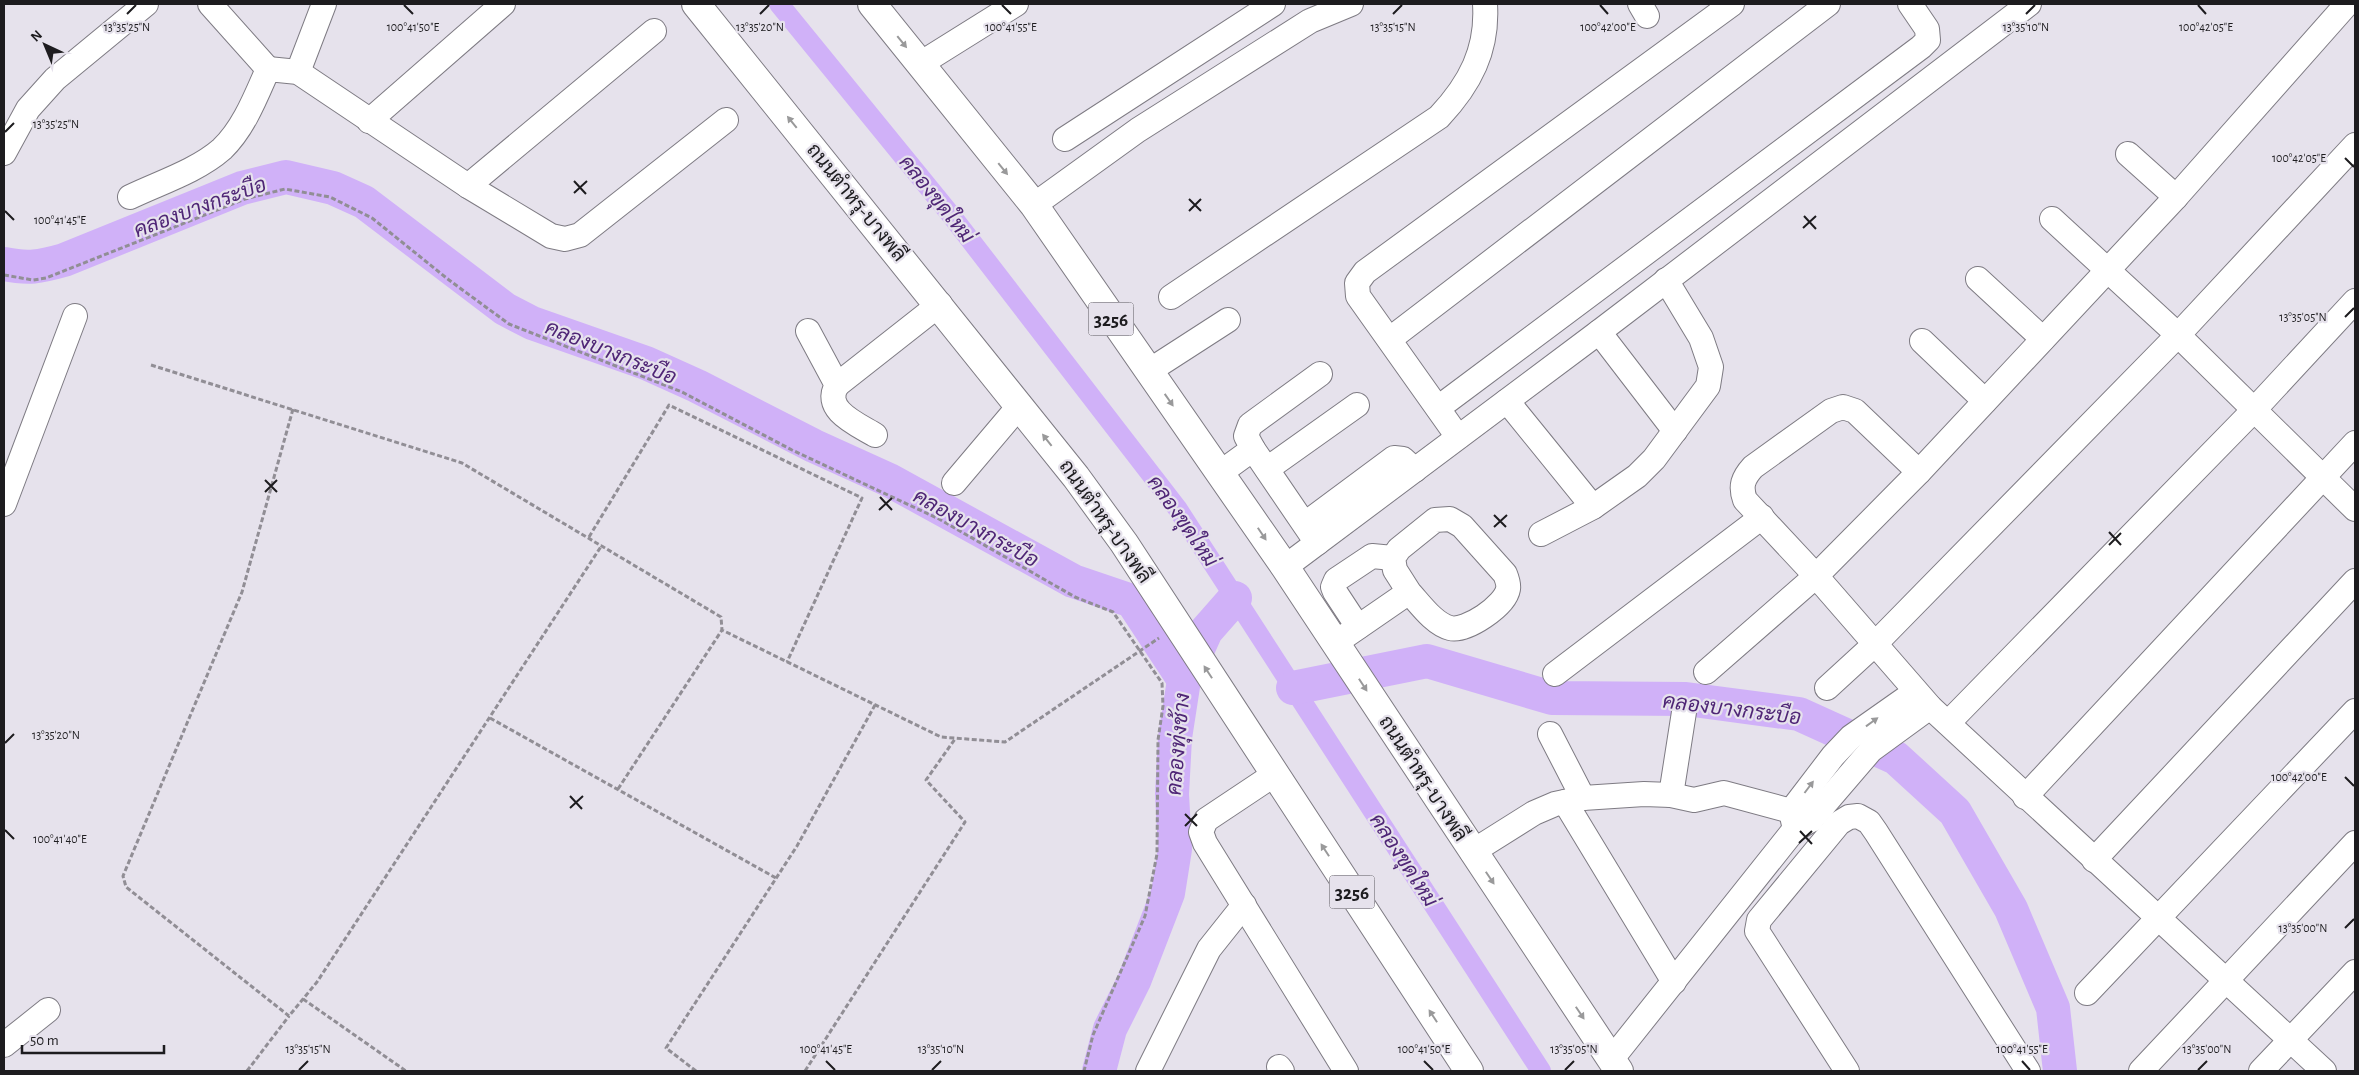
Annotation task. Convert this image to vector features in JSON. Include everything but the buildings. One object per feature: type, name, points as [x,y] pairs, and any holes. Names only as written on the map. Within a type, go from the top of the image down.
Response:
[{"type":"main road","name":"ถนนตำหรุ-บางพลี","points":[[696,4],[940,304],[1076,476],[1157,593],[1469,1071]]},
{"type":"main road","name":"ถนนตำหรุ-บางพลี","points":[[872,4],[1034,206],[1285,567],[1615,1066]]},
{"type":"street","points":[[4,153],[28,109],[55,80],[146,4]]},
{"type":"street","points":[[210,4],[268,69],[298,72],[468,186],[551,236],[565,239],[580,235],[726,120]]},
{"type":"street","points":[[298,72],[324,4]]},
{"type":"street","points":[[369,120],[502,4]]},
{"type":"street","points":[[920,64],[1016,4]]},
{"type":"street","points":[[1066,139],[1273,4]]},
{"type":"street","points":[[1034,206],[1138,130],[1293,31],[1310,21],[1351,4]]},
{"type":"street","points":[[1171,297],[1439,117],[1457,98],[1476,67],[1486,20],[1485,4]]},
{"type":"street","points":[[1458,437],[1358,296],[1356,283],[1365,272],[1732,4]]},
{"type":"street","points":[[1390,339],[1828,4]]},
{"type":"street","points":[[1438,408],[1921,47],[1928,40],[1926,29],[1910,4]]},
{"type":"street","points":[[1285,567],[1311,534],[1415,470],[2029,4]]},
{"type":"street","points":[[1706,672],[1816,576],[1919,472],[2176,197],[2347,4]]},
{"type":"street","points":[[468,186],[654,30]]},
{"type":"street","points":[[130,197],[206,161],[223,148],[246,117],[268,69]]},
{"type":"street","points":[[1827,688],[1875,644],[2178,335],[2355,145]]},
{"type":"street","points":[[2128,154],[2176,197]]},
{"type":"street","points":[[2052,219],[2178,335],[2322,479],[2355,509]]},
{"type":"street","points":[[1978,279],[2043,339]]},
{"type":"street","points":[[1541,534],[1593,508],[1637,476],[1654,459],[1708,386],[1711,367],[1702,338],[1666,280]]},
{"type":"street","points":[[1948,724],[2253,411],[2355,301]]},
{"type":"street","points":[[875,435],[840,412],[833,404],[832,393],[837,385],[940,304]]},
{"type":"street","points":[[4,504],[75,316]]},
{"type":"street","points":[[1148,371],[1228,320]]},
{"type":"street","points":[[808,331],[837,385]]},
{"type":"street","points":[[1599,332],[1675,431]]},
{"type":"street","points":[[1922,342],[1986,401]]},
{"type":"street","points":[[1311,534],[1246,436],[1250,425],[1320,374]]},
{"type":"street","points":[[1507,401],[1593,508]]},
{"type":"street","points":[[954,483],[1020,405]]},
{"type":"street","points":[[1267,469],[1357,405]]},
{"type":"street","points":[[1919,472],[1855,411],[1843,407],[1831,411],[1753,467],[1745,476],[1742,491],[1745,500],[1816,576],[1875,644],[1913,707],[1948,724],[2324,1071]]},
{"type":"street","points":[[2025,797],[2355,443]]},
{"type":"street","points":[[1220,473],[1253,449]]},
{"type":"street","points":[[1554,674],[1762,517]]},
{"type":"street","points":[[1450,519],[1462,526],[1505,574],[1508,583],[1508,591],[1500,602],[1470,626],[1460,628],[1450,628],[1440,623],[1409,592],[1394,570],[1393,558],[1399,549],[1435,520],[1450,519]]},
{"type":"street","points":[[1358,627],[1335,592],[1333,587],[1336,580],[1372,556],[1393,558]]},
{"type":"street","points":[[2094,860],[2355,581]]},
{"type":"street","points":[[1336,644],[1409,592]]},
{"type":"street","points":[[1799,820],[1833,756],[1851,737],[1913,707]]},
{"type":"street","points":[[1615,1066],[1674,982],[1799,820],[1913,707]]},
{"type":"street","points":[[2087,993],[2157,917],[2355,711]]},
{"type":"street","points":[[1671,795],[1684,712]]},
{"type":"street","points":[[1550,734],[1574,800],[1674,982]]},
{"type":"street","points":[[1275,774],[1206,820],[1201,832],[1205,843],[1346,1071]]},
{"type":"street","points":[[1472,852],[1534,813],[1574,800],[1671,795],[1694,800],[1724,794],[1799,820]]},
{"type":"street","points":[[1847,1071],[1757,931],[1759,920],[1839,823],[1849,817],[1858,816],[1869,822],[1876,832],[2028,1071]]},
{"type":"street","points":[[2141,1071],[2355,843]]},
{"type":"street","points":[[1148,1071],[1209,949],[1244,905]]},
{"type":"street","points":[[2261,1071],[2355,972]]},
{"type":"street","points":[[4,1045],[48,1010]]},
{"type":"path","points":[[4,275],[33,280],[46,278],[245,199],[285,189],[330,197],[372,218],[477,302],[509,324],[682,392],[792,450],[939,519],[1075,597],[1113,612],[1162,683],[1163,706],[1158,740],[1157,854],[1146,916],[1093,1035],[1084,1071]]},
{"type":"path","points":[[151,364],[462,463],[721,617],[722,630],[618,790]]},
{"type":"path","points":[[589,537],[669,405],[862,498],[787,662]]},
{"type":"path","points":[[289,1016],[126,887],[123,876],[242,592],[293,409]]},
{"type":"path","points":[[247,1071],[322,974],[602,545]]},
{"type":"path","points":[[722,630],[941,737],[1005,742],[1178,625]]},
{"type":"path","points":[[696,1071],[666,1048],[797,846],[875,705]]},
{"type":"path","points":[[490,718],[776,878]]},
{"type":"path","points":[[805,1071],[965,822],[926,780],[955,738]]},
{"type":"path","points":[[302,999],[406,1071]]},
{"type":"waterway","name":"คลองขุดใหม่","points":[[779,4],[951,215],[1177,508],[1541,1071]]},
{"type":"waterway","name":"คลองบางกระบือ","points":[[4,264],[34,266],[64,260],[242,188],[286,177],[333,188],[364,202],[505,309],[532,323],[646,363],[697,386],[814,446],[889,480],[1073,581],[1132,601],[1184,680]]},
{"type":"waterway","name":"คลองทุ่งช้าง","points":[[1099,1071],[1110,1029],[1134,981],[1168,893],[1175,849],[1172,794],[1175,738],[1184,680],[1206,631],[1235,598]]},
{"type":"waterway","name":"คลองบางกระบือ","points":[[1293,688],[1427,661],[1552,698],[1686,699],[1799,714],[1896,758],[1955,812],[2011,909],[2053,1008],[2060,1071]]}]
